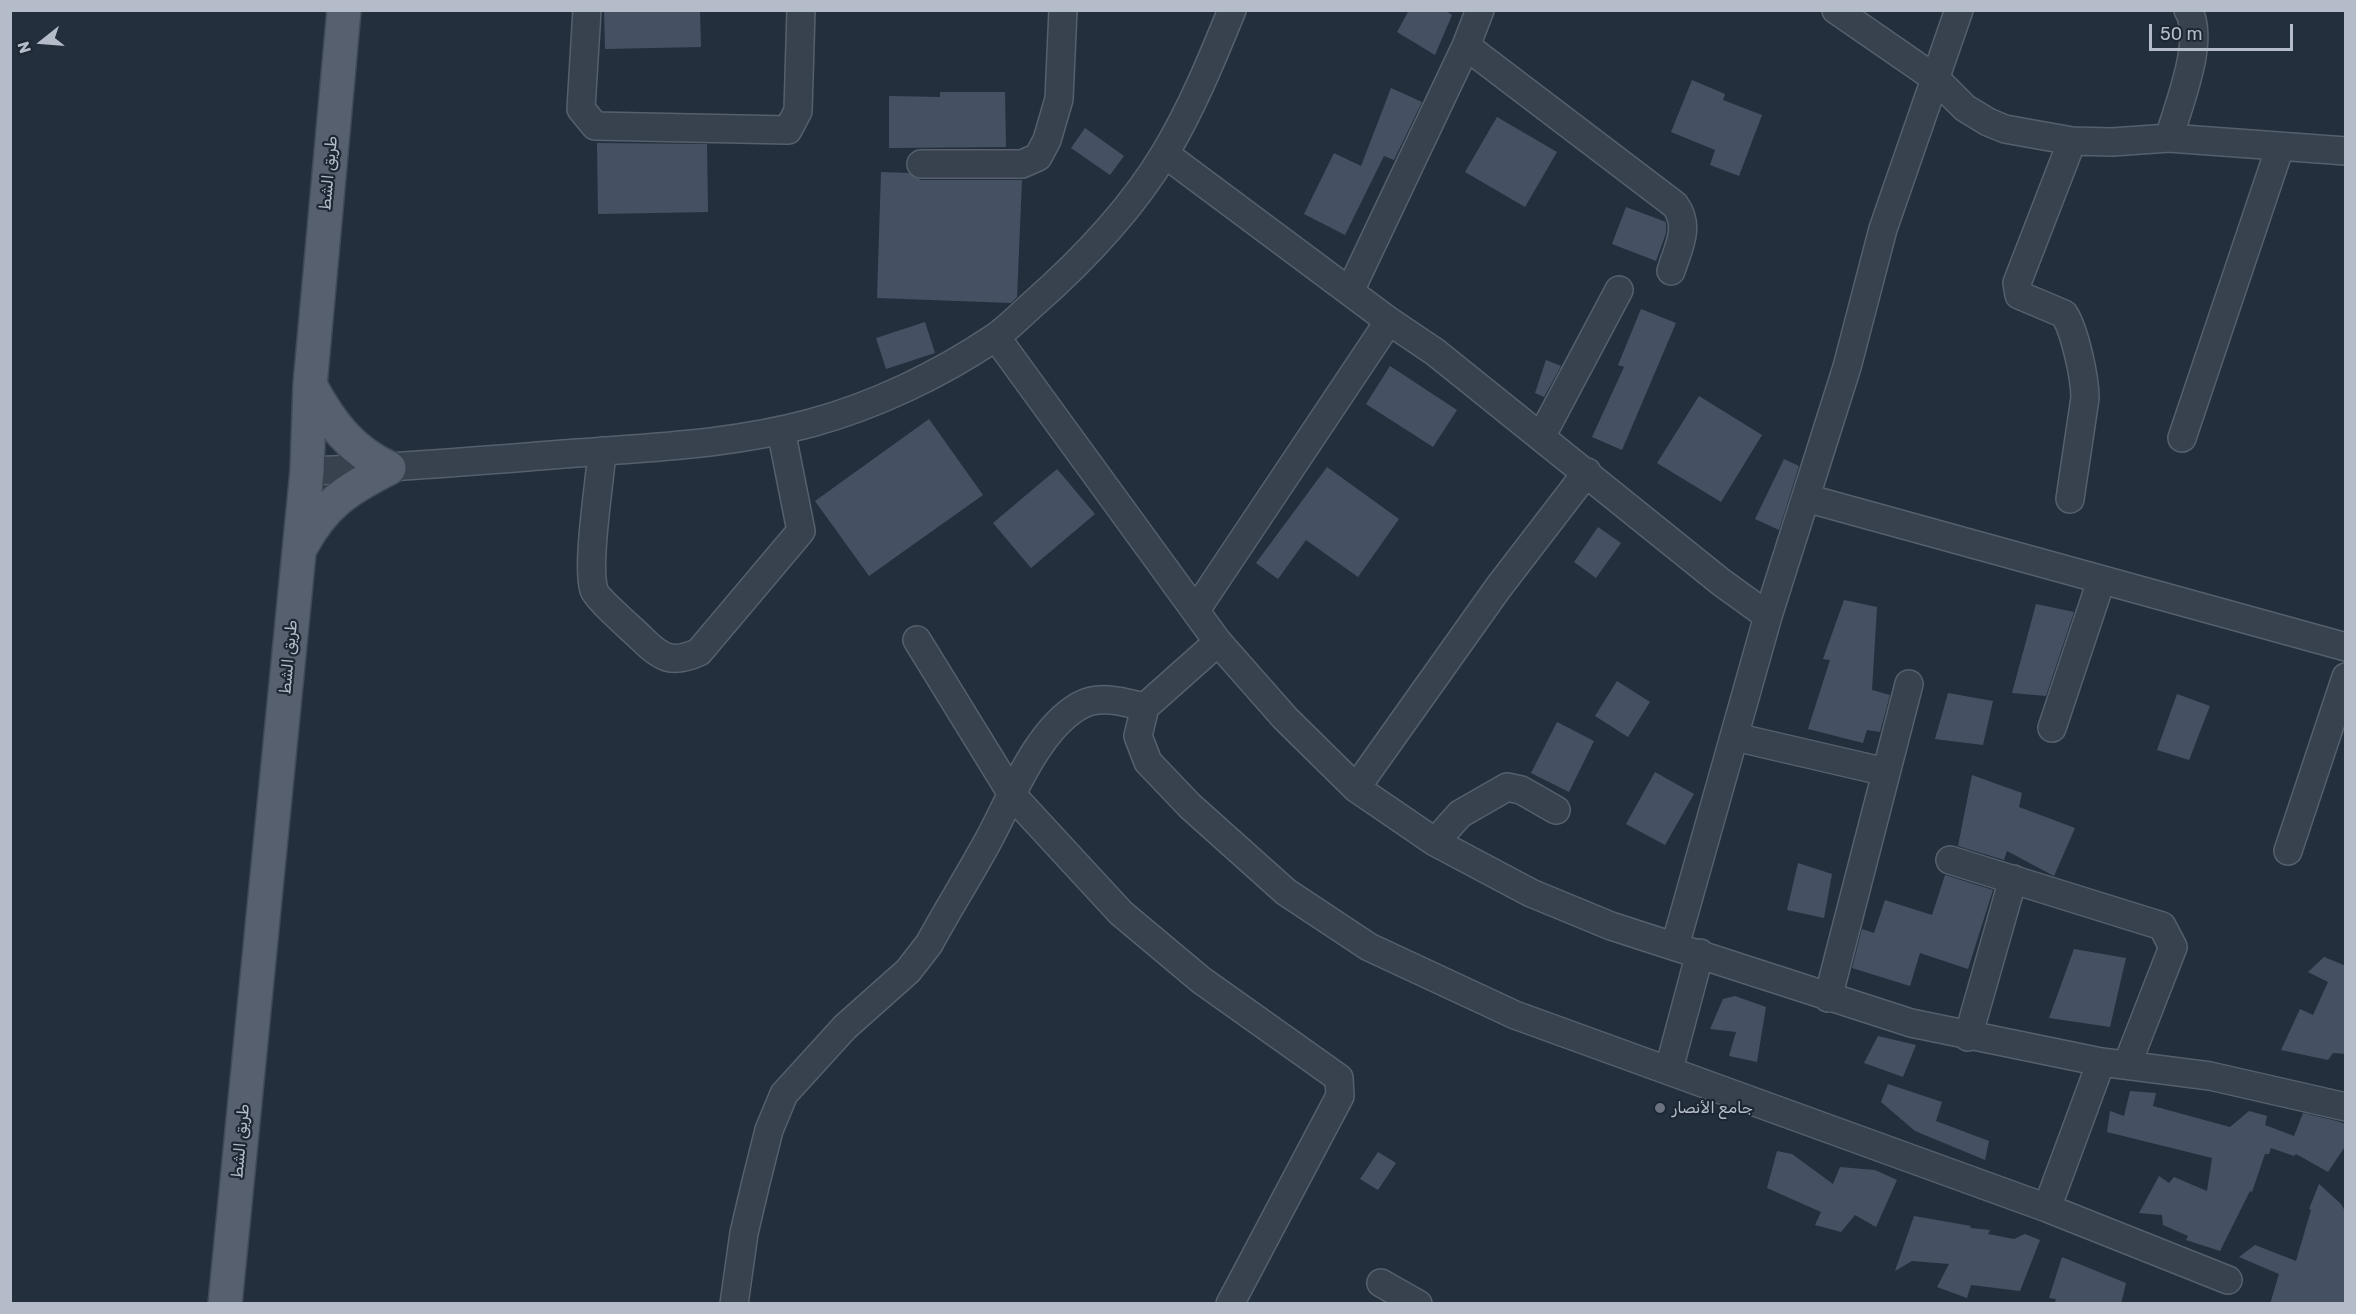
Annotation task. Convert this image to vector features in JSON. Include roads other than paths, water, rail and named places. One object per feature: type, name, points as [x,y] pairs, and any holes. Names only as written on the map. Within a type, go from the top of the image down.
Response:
[{"type":"main road","name":"طريق الشط","points":[[225,1304],[300,549],[307,471],[310,385],[344,10]]},
{"type":"main road","points":[[310,385],[347,440],[369,459],[389,468]]},
{"type":"main road","points":[[300,549],[315,522],[329,505],[362,481],[389,468]]},
{"type":"street","points":[[587,10],[581,109],[595,126],[788,130],[798,111],[801,10]]},
{"type":"street","points":[[921,164],[1022,164],[1038,157],[1047,140],[1059,99],[1063,10]]},
{"type":"street","points":[[307,471],[389,468],[710,443],[813,423],[888,394],[940,370],[996,337],[1088,252],[1132,199],[1164,154],[1206,72],[1232,10]]},
{"type":"street","points":[[1350,291],[1466,46],[1480,10]]},
{"type":"street","points":[[1836,10],[1936,79],[1965,108],[1988,122],[2006,129],[2072,141],[2112,142],[2169,138],[2346,151]]},
{"type":"street","points":[[1669,1069],[1688,950],[1735,737],[1768,616],[1847,367],[1883,229],[1959,10]]},
{"type":"street","points":[[2169,138],[2191,58],[2193,39],[2191,17],[2187,10]]},
{"type":"street","points":[[1466,46],[1675,205],[1681,213],[1684,232],[1671,271]]},
{"type":"street","points":[[2070,499],[2085,398],[2085,382],[2077,357],[2076,341],[2064,314],[2019,295],[2017,283],[2072,141]]},
{"type":"street","points":[[2182,438],[2280,147]]},
{"type":"street","points":[[1164,154],[1389,321],[1435,352],[1721,582],[1768,616]]},
{"type":"street","points":[[1541,437],[1619,290]]},
{"type":"street","points":[[1196,610],[1389,321]]},
{"type":"street","points":[[996,337],[1218,642],[1285,718],[1356,788],[1435,842],[1531,893],[1611,926],[1828,998],[1968,1036],[2114,1064],[2210,1076],[2346,1107]]},
{"type":"street","points":[[602,451],[592,571],[594,592],[653,650],[668,658],[681,660],[699,652],[801,531],[781,430]]},
{"type":"street","points":[[1356,788],[1498,588],[1587,472]]},
{"type":"street","points":[[1806,498],[2346,647]]},
{"type":"street","points":[[2052,728],[2101,581]]},
{"type":"street","points":[[917,640],[1013,796],[1121,913],[1201,980],[1339,1078],[1340,1096],[1230,1304]]},
{"type":"street","points":[[1218,642],[1145,707],[1138,736],[1148,762],[1190,806],[1286,892],[1369,947],[1515,1015],[2047,1208],[2228,1280]]},
{"type":"street","points":[[2288,851],[2346,677]]},
{"type":"street","points":[[1828,998],[1909,684]]},
{"type":"street","points":[[734,1304],[744,1233],[756,1182],[769,1130],[784,1094],[845,1027],[908,971],[929,944],[1041,743],[1060,722],[1079,706],[1106,699],[1145,707]]},
{"type":"street","points":[[1735,737],[1886,772]]},
{"type":"street","points":[[1435,842],[1460,814],[1507,787],[1521,790],[1556,810]]},
{"type":"street","points":[[1950,860],[2162,926],[2170,937],[2173,947],[2168,963],[2114,1064],[2047,1208]]},
{"type":"street","points":[[1968,1036],[2013,879]]},
{"type":"street","points":[[1381,1283],[1418,1304]]},
{"type":"place","name":"جامع الأنصار","points":[[1660,1108]]}]
